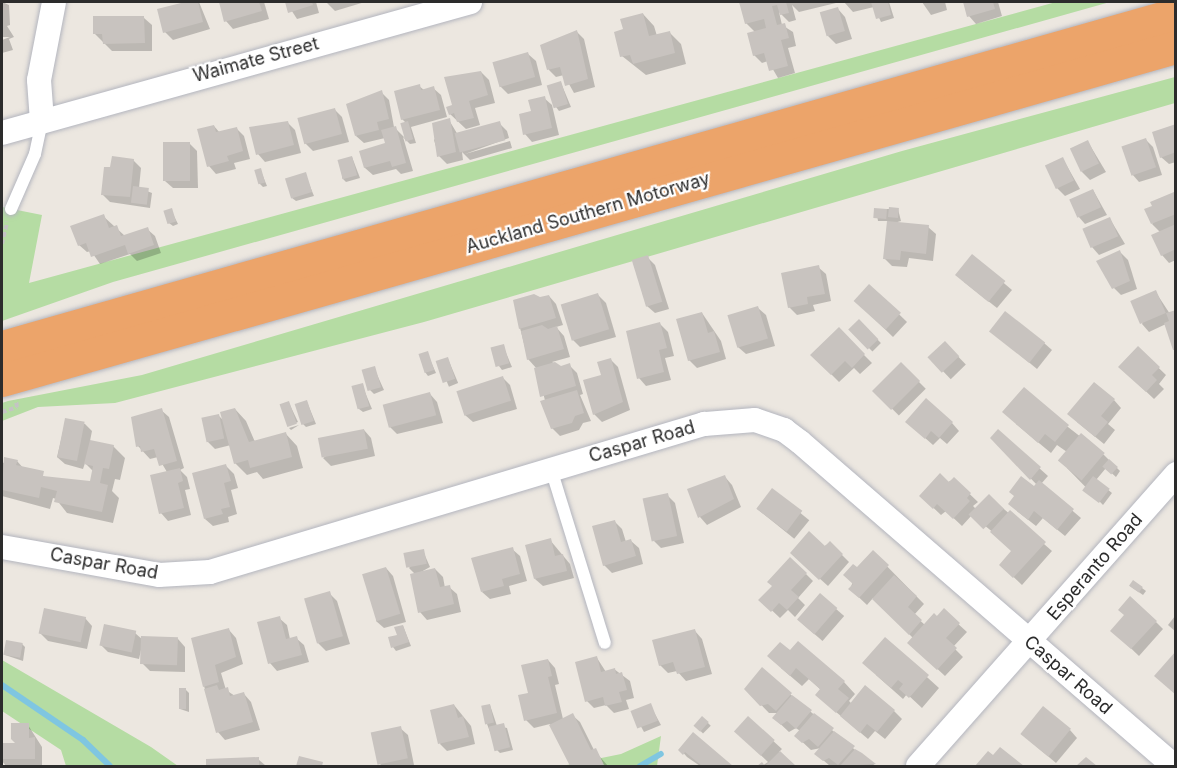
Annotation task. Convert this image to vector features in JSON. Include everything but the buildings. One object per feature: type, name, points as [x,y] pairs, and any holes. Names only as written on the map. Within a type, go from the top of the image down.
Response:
[{"type":"highway","name":"Auckland Southern Motorway","points":[[2,347],[1176,15]]},
{"type":"highway","name":"Auckland Southern Motorway","points":[[9,390],[1176,47]]},
{"type":"street","points":[[42,121],[39,80],[54,2]]},
{"type":"street","name":"Waimate Street","points":[[2,133],[470,2]]},
{"type":"street","name":"Caspar Road","points":[[2,547],[159,575],[192,574],[723,420],[768,424],[800,442],[1174,766]]},
{"type":"street","name":"Esperanto Road","points":[[918,766],[1030,643],[1176,474]]},
{"type":"lane","points":[[10,212],[35,154],[42,121]]},
{"type":"lane","points":[[551,469],[605,643]]},
{"type":"path","points":[[2,244],[10,212]]},
{"type":"path","points":[[2,412],[17,407],[9,390]]},
{"type":"green space","points":[[1056,2],[1110,2],[113,282],[2,321],[2,207],[42,215],[29,283]]},
{"type":"green space","points":[[1175,77],[1175,103],[424,322],[115,403],[38,407],[2,421],[2,403],[8,401],[142,375],[902,151]]},
{"type":"green space","points":[[2,660],[151,747],[178,766],[66,766],[61,750],[2,711]]},
{"type":"green space","points":[[661,736],[657,766],[562,766],[621,754]]},
{"type":"waterway","points":[[2,685],[83,740],[110,766]]},
{"type":"waterway","points":[[640,766],[661,754]]}]
